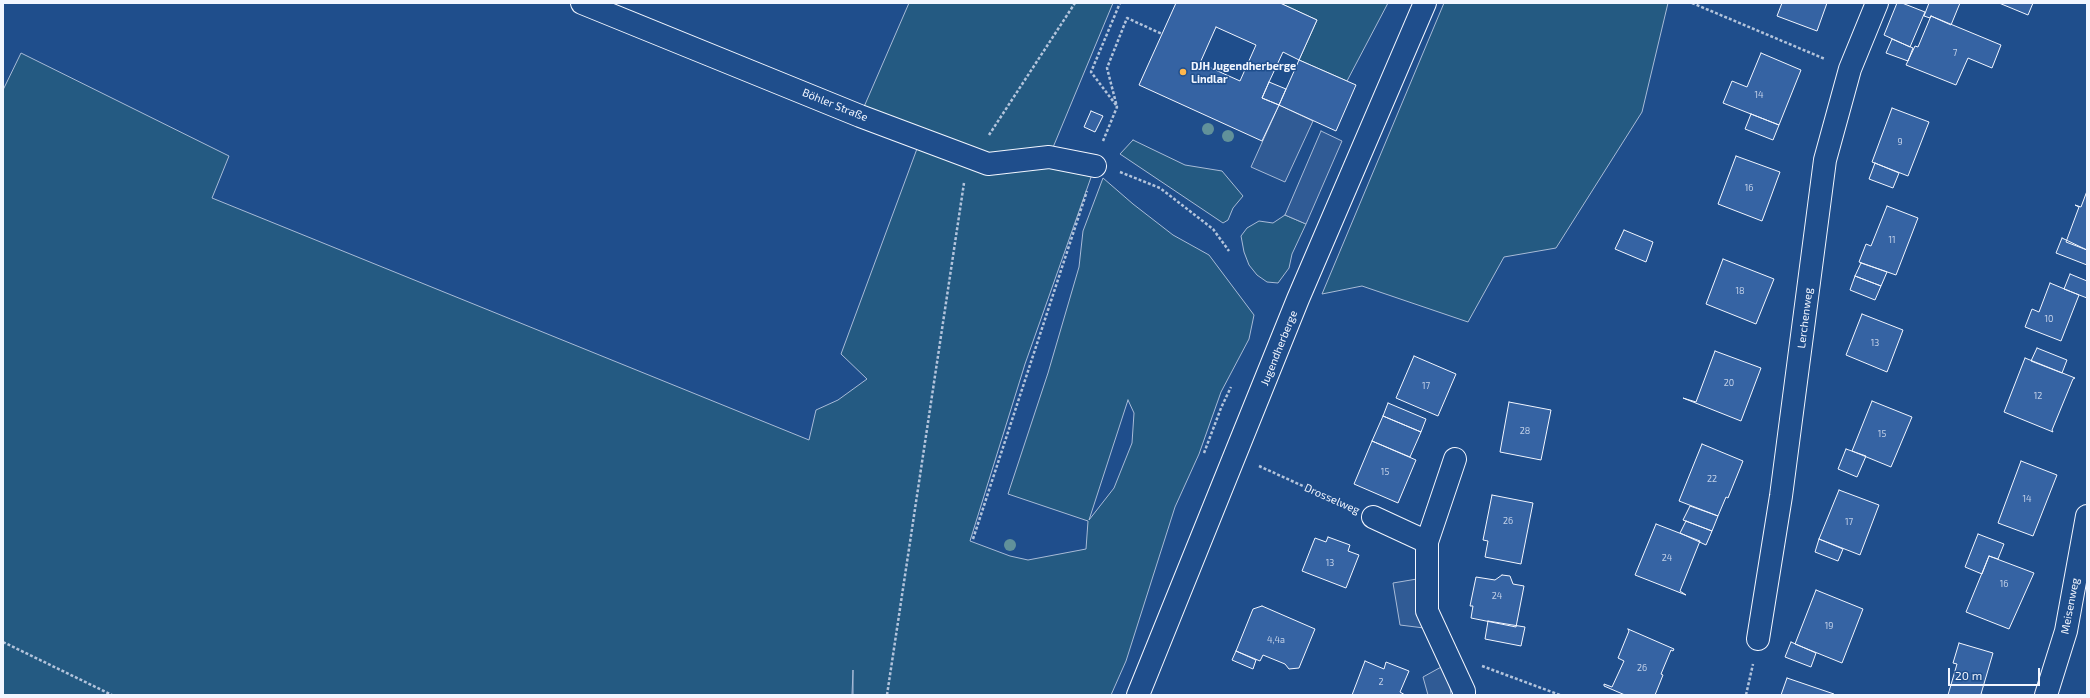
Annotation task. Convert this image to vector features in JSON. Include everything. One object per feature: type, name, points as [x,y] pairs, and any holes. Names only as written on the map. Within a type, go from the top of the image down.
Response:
[{"type":"street","name":"Böhler Straße","points":[[582,3],[968,158],[988,164],[1049,157],[1095,166]]},
{"type":"street","name":"Jugendherberge","points":[[1138,695],[1236,456],[1298,299],[1425,3]]},
{"type":"street","name":"Lerchenweg","points":[[1758,639],[1781,496],[1825,160],[1850,69],[1877,3]]},
{"type":"street","points":[[1455,460],[1427,542],[1426,611],[1464,691],[1464,695]]},
{"type":"street","name":"Meisenweg","points":[[2046,695],[2066,631],[2087,516]]},
{"type":"street","name":"Drosselweg","points":[[1373,518],[1427,542]]},
{"type":"path","points":[[887,695],[968,158],[990,134],[1075,3]]},
{"type":"path","points":[[1117,107],[1091,72],[1120,3]]},
{"type":"path","points":[[1692,3],[1818,56]]},
{"type":"path","points":[[973,539],[1100,147],[1117,107],[1107,68],[1127,18],[1162,34]]},
{"type":"path","points":[[1095,166],[1122,173],[1160,188],[1213,229],[1229,251]]},
{"type":"path","name":"Drosselweg","points":[[1236,456],[1373,518]]},
{"type":"path","points":[[3,642],[112,695]]},
{"type":"path","points":[[1446,653],[1560,695]]},
{"type":"shaded area","points":[[909,3],[1113,3],[1049,157],[1095,166],[1025,364],[970,541],[1010,556],[1028,560],[1086,549],[1088,521],[1008,494],[1048,373],[1079,267],[1083,231],[1103,178],[1133,204],[1173,235],[1209,255],[1254,315],[1249,339],[1221,392],[1199,454],[1175,507],[1126,661],[1111,695],[853,695],[853,670],[852,695],[3,695],[3,90],[21,53],[229,156],[212,198],[809,440],[816,410],[838,400],[867,379],[841,354],[918,146],[860,116]],"holes":[[[1128,400],[1134,413],[1132,443],[1114,488],[1089,520]]]},
{"type":"shaded area","points":[[1280,3],[1388,3],[1347,81],[1299,60],[1317,20]]},
{"type":"shaded area","points":[[1444,3],[1668,3],[1642,112],[1556,248],[1504,257],[1468,322],[1362,286],[1322,294]]},
{"type":"shaded area","points":[[1279,105],[1313,121],[1285,182],[1251,167]]},
{"type":"shaded area","points":[[1321,131],[1342,141],[1306,224],[1285,215]]},
{"type":"shaded area","points":[[1133,140],[1185,165],[1222,171],[1243,196],[1233,208],[1228,220],[1223,223],[1120,154]]},
{"type":"shaded area","points":[[1285,215],[1306,224],[1292,254],[1289,268],[1278,283],[1267,282],[1257,275],[1249,265],[1244,252],[1241,236],[1247,228],[1259,221],[1273,223]]},
{"type":"shaded area","points":[[1417,579],[1424,628],[1400,625],[1393,583]]},
{"type":"shaded area","points":[[1443,666],[1450,685],[1451,695],[1428,695],[1423,677]]},
{"type":"building","name":"DJH Jugendherberge Lindlar","points":[[1176,3],[1280,3],[1317,20],[1299,60],[1283,52],[1269,82],[1262,98],[1279,105],[1262,141],[1139,85]],"holes":[[[1216,27],[1256,45],[1240,81],[1200,63]]]},
{"type":"building","points":[[1782,3],[1827,3],[1817,31],[1777,16]]},
{"type":"building","points":[[1897,3],[1902,3],[1925,12],[1910,47],[1884,35]]},
{"type":"building","points":[[1929,3],[1960,3],[1951,25],[1931,16],[1930,18],[1924,16]]},
{"type":"building","points":[[1999,3],[2033,3],[2028,15]]},
{"type":"building","points":[[1931,16],[2001,45],[1992,68],[1968,58],[1956,85],[1906,65],[1915,46],[1918,47]]},
{"type":"building","points":[[1892,39],[1913,48],[1908,61],[1886,53]]},
{"type":"building","points":[[1761,53],[1801,70],[1779,125],[1723,103],[1732,81],[1747,87]]},
{"type":"building","points":[[1299,60],[1356,85],[1336,131],[1279,105]]},
{"type":"building","points":[[1269,82],[1286,89],[1279,105],[1262,98]]},
{"type":"building","points":[[1892,108],[1929,122],[1908,176],[1872,162]]},
{"type":"building","points":[[1091,111],[1103,116],[1095,132],[1084,127]]},
{"type":"building","points":[[1751,114],[1779,125],[1773,140],[1745,129]]},
{"type":"building","points":[[1736,156],[1780,172],[1762,221],[1718,204]]},
{"type":"building","points":[[1875,163],[1899,173],[1893,188],[1869,179]]},
{"type":"building","points":[[2087,191],[2087,250],[2066,242],[2079,207],[2075,205],[2081,207]]},
{"type":"building","points":[[1887,206],[1918,218],[1896,275],[1859,262],[1866,244],[1871,246]]},
{"type":"building","points":[[1624,230],[1653,242],[1646,262],[1615,249]]},
{"type":"building","points":[[2062,238],[2087,250],[2087,265],[2056,253]]},
{"type":"building","points":[[1723,259],[1774,279],[1756,324],[1706,304]]},
{"type":"building","points":[[1861,263],[1887,272],[1881,286],[1855,276]]},
{"type":"building","points":[[2070,274],[2087,281],[2087,298],[2064,289]]},
{"type":"building","points":[[1855,276],[1881,286],[1875,300],[1850,290]]},
{"type":"building","points":[[2050,283],[2079,295],[2061,341],[2025,327],[2032,309],[2039,312]]},
{"type":"building","points":[[1862,314],[1903,330],[1887,372],[1846,355]]},
{"type":"building","points":[[2037,348],[2067,360],[2062,373],[2031,361]]},
{"type":"building","points":[[1715,351],[1761,368],[1741,421],[1683,398],[1696,402]]},
{"type":"building","points":[[1414,356],[1456,374],[1438,416],[1396,398]]},
{"type":"building","points":[[2025,358],[2075,378],[2073,379],[2052,430],[2053,432],[2004,412]]},
{"type":"building","points":[[1872,401],[1912,417],[1891,467],[1852,451]]},
{"type":"building","points":[[1509,402],[1551,410],[1541,460],[1500,452]]},
{"type":"building","points":[[1388,403],[1426,419],[1421,432],[1383,416]]},
{"type":"building","points":[[1383,416],[1421,432],[1410,457],[1372,441]]},
{"type":"building","points":[[1372,441],[1416,460],[1398,503],[1354,484]]},
{"type":"building","points":[[1702,444],[1743,461],[1728,498],[1726,497],[1718,516],[1679,501]]},
{"type":"building","points":[[1846,449],[1866,456],[1857,477],[1838,469]]},
{"type":"building","points":[[2021,461],[2057,475],[2033,536],[1998,523]]},
{"type":"building","points":[[1839,490],[1879,505],[1860,555],[1819,539]]},
{"type":"building","points":[[1492,495],[1533,503],[1521,564],[1485,557],[1488,541],[1483,540]]},
{"type":"building","points":[[1690,506],[1718,516],[1712,531],[1683,520]]},
{"type":"building","points":[[1686,521],[1712,531],[1706,545],[1680,533]]},
{"type":"building","points":[[1656,524],[1700,541],[1680,591],[1686,595],[1635,575]]},
{"type":"building","points":[[1978,534],[2004,544],[1998,559],[1989,556],[1982,574],[1965,567]]},
{"type":"building","points":[[1328,537],[1350,545],[1348,551],[1359,555],[1346,588],[1302,571],[1315,538],[1326,542]]},
{"type":"building","points":[[1819,539],[1843,549],[1838,561],[1815,552]]},
{"type":"building","points":[[1989,556],[2034,573],[2009,629],[1966,612]]},
{"type":"building","points":[[1502,575],[1510,576],[1513,584],[1524,586],[1516,627],[1471,618],[1473,606],[1470,606],[1476,577],[1495,580]]},
{"type":"building","points":[[1816,590],[1863,609],[1842,663],[1795,644]]},
{"type":"building","points":[[1262,606],[1315,629],[1299,668],[1289,669],[1285,664],[1263,655],[1260,661],[1236,651],[1253,609]]},
{"type":"building","points":[[1488,621],[1525,627],[1521,646],[1485,639]]},
{"type":"building","points":[[1628,629],[1674,649],[1673,651],[1671,650],[1661,674],[1663,675],[1655,695],[1625,695],[1604,686],[1604,684],[1612,687],[1624,661],[1618,658],[1629,631]]},
{"type":"building","points":[[1791,642],[1816,653],[1811,667],[1785,657]]},
{"type":"building","points":[[1959,643],[1993,653],[1981,694],[1985,695],[1948,695],[1957,664],[1953,663]]},
{"type":"building","points":[[1236,651],[1256,660],[1253,669],[1232,660]]},
{"type":"building","points":[[1365,661],[1384,669],[1386,662],[1409,671],[1400,692],[1405,695],[1352,695]]},
{"type":"building","points":[[1787,678],[1834,694],[1834,695],[1781,695]]},
{"type":"place","name":"DJH Jugendherberge Lindlar","points":[[1183,72]]}]
